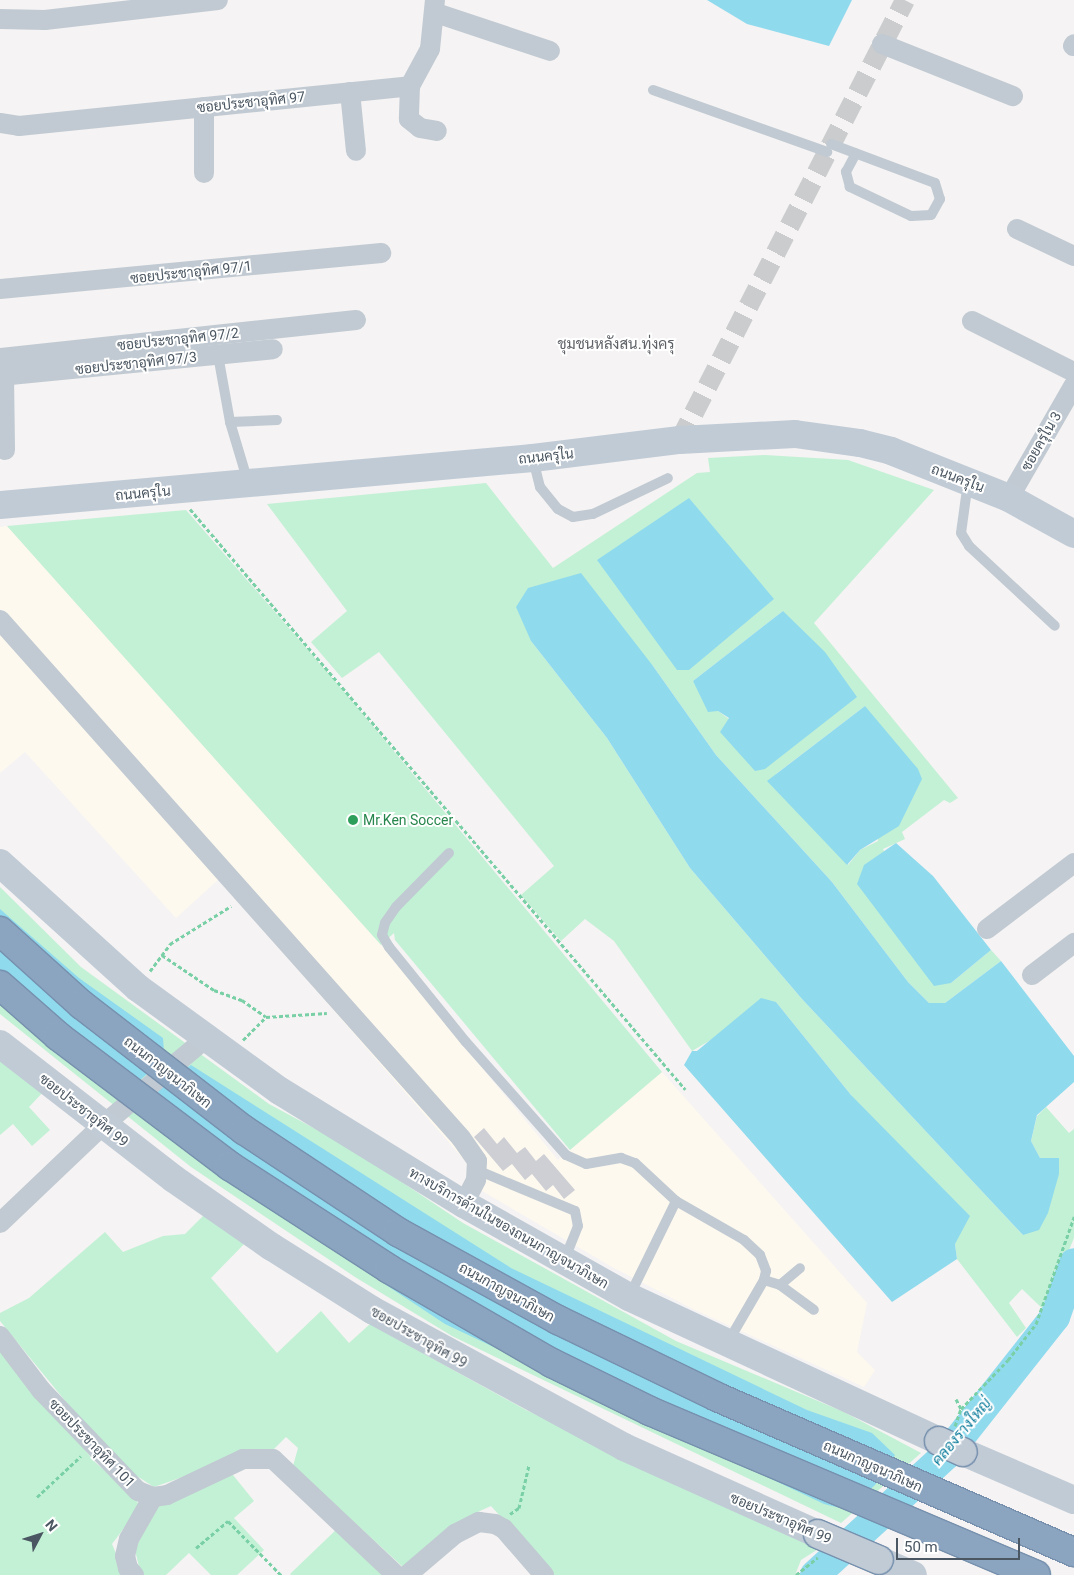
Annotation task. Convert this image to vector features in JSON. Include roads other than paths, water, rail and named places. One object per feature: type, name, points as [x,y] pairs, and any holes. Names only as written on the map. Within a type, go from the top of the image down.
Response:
[{"type":"highway","name":"ถนนกาญจนาภิเษก","points":[[0,931],[82,1006],[244,1130],[398,1232],[558,1320],[717,1397],[1074,1552]]},
{"type":"highway","points":[[0,985],[58,1036],[230,1166],[389,1270],[535,1353],[650,1411],[1036,1575]]},
{"type":"main road","name":"ถนนครุใน","points":[[0,505],[533,458],[680,440],[795,434],[860,442],[1009,498],[1074,534]]},
{"type":"main road","name":"ทางบริการด้านในของถนนกาญจนาภิเษก","points":[[0,863],[138,988],[205,1038],[280,1091],[464,1204],[629,1297],[727,1345],[951,1443],[1074,1500]]},
{"type":"main road","name":"ซอยประชาอุทิศ 99","points":[[0,1044],[102,1126],[272,1248],[460,1360],[624,1447],[821,1543],[879,1560],[913,1575]]},
{"type":"street","points":[[0,19],[45,20],[218,0]]},
{"type":"street","points":[[437,131],[420,128],[409,120],[410,86],[430,49],[436,7],[550,51]]},
{"type":"street","points":[[882,44],[1013,96]]},
{"type":"street","name":"ซอยประชาอุทิศ 97","points":[[0,123],[19,126],[410,86]]},
{"type":"street","points":[[350,92],[356,151]]},
{"type":"street","points":[[204,107],[204,173]]},
{"type":"street","points":[[1017,229],[1074,256]]},
{"type":"street","name":"ซอยประชาอุทิศ 97/1","points":[[0,289],[381,253]]},
{"type":"street","name":"ซอยประชาอุทิศ 97/2","points":[[1,370],[356,320]]},
{"type":"street","points":[[972,321],[1074,372]]},
{"type":"street","name":"ซอยประชาอุทิศ 97/3","points":[[1,370],[218,355],[273,349]]},
{"type":"street","points":[[1,370],[5,450]]},
{"type":"street","name":"ซอยครุใน 3","points":[[1009,498],[1074,385]]},
{"type":"street","points":[[0,620],[461,1138],[477,1161],[477,1170],[464,1204]]},
{"type":"street","points":[[986,929],[1074,863]]},
{"type":"street","points":[[1032,975],[1074,943]]},
{"type":"street","points":[[0,1222],[102,1126],[205,1038]]},
{"type":"street","name":"ซอยประชาอุทิศ 101","points":[[0,1336],[41,1390],[138,1491],[152,1497]]},
{"type":"street","points":[[134,1575],[128,1568],[125,1556],[129,1539],[152,1497],[167,1495],[243,1460],[274,1459],[396,1575]]},
{"type":"street","points":[[407,1575],[455,1534],[479,1522],[495,1524],[504,1529],[544,1575]]},
{"type":"lane","points":[[653,90],[829,148],[856,153],[935,183],[940,199],[931,215],[911,216],[850,187],[846,172],[856,153]]},
{"type":"lane","points":[[218,355],[230,422],[249,483]]},
{"type":"lane","points":[[230,422],[277,420]]},
{"type":"lane","points":[[533,458],[540,487],[558,509],[573,517],[594,514],[668,478]]},
{"type":"lane","points":[[968,481],[961,533],[969,546],[1055,626]]},
{"type":"lane","points":[[449,853],[396,907],[385,923],[382,936],[466,1042],[566,1155],[586,1164],[621,1158],[635,1163],[676,1201],[744,1240],[760,1255],[766,1271],[764,1280],[727,1345]]},
{"type":"lane","points":[[477,1170],[575,1211],[578,1226],[564,1260]]},
{"type":"lane","points":[[629,1297],[676,1201]]},
{"type":"lane","points":[[780,1285],[800,1268]]},
{"type":"lane","points":[[764,1280],[780,1285],[814,1310]]},
{"type":"water","points":[[707,0],[852,0],[829,46],[747,24]]},
{"type":"water","points":[[689,498],[774,599],[689,670],[677,670],[597,560]]},
{"type":"water","points":[[581,573],[653,666],[716,755],[832,882],[908,982],[929,1003],[945,1003],[1001,961],[1074,1056],[1074,1082],[1037,1115],[1031,1141],[1040,1158],[1059,1158],[1059,1174],[1048,1213],[1039,1230],[1023,1235],[802,999],[690,868],[607,738],[531,641],[516,607],[528,588]]},
{"type":"water","points":[[783,611],[825,652],[857,697],[765,769],[755,771],[720,732],[729,718],[718,711],[708,712],[693,681]]},
{"type":"water","points":[[865,706],[918,769],[922,779],[899,826],[860,850],[847,865],[767,781]]},
{"type":"water","points":[[896,843],[933,876],[991,950],[951,983],[934,986],[857,884],[864,865]]},
{"type":"water","points":[[0,909],[79,978],[163,1038],[164,1052],[146,1075],[121,1096],[0,998]]},
{"type":"water","points":[[761,998],[776,1002],[851,1095],[970,1216],[955,1244],[957,1259],[892,1302],[684,1065],[692,1051],[697,1051]]},
{"type":"water","points":[[191,1065],[511,1268],[807,1410],[872,1433],[895,1455],[875,1485],[848,1510],[824,1504],[445,1324],[208,1167],[142,1118],[161,1084]]},
{"type":"waterway","name":"คลองรางใหญ่","points":[[815,1575],[946,1455],[1055,1317],[1074,1263]]},
{"type":"tunnel","points":[[680,440],[905,0]]},
{"type":"place","name":"Mr.Ken Soccer","points":[[353,820]]},
{"type":"district","name":"ชุมชนหลังสน.ทุ่งครุ","points":[[616,345]]}]
